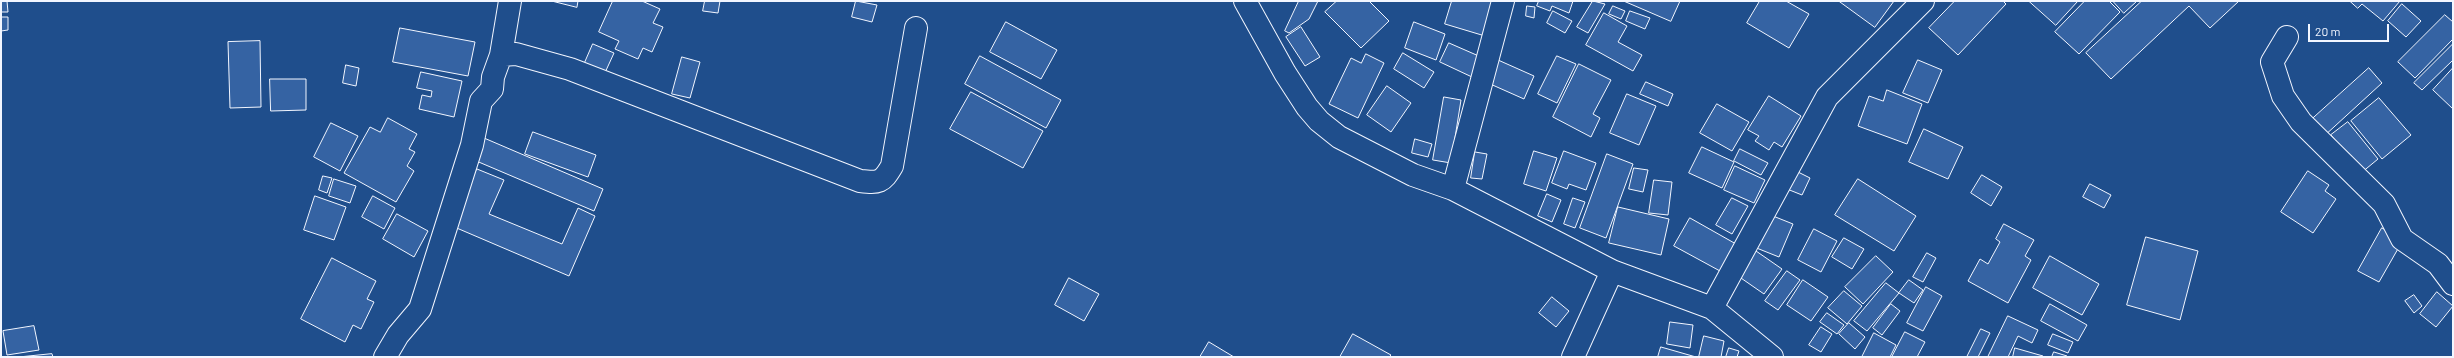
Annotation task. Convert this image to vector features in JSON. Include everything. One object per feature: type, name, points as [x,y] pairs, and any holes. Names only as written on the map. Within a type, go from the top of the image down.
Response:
[{"type":"street","points":[[385,357],[398,335],[420,309],[472,145],[482,100],[492,89],[492,77],[501,56],[510,1]]},
{"type":"street","points":[[1245,1],[1284,73],[1307,107],[1319,121],[1339,136],[1414,175],[1453,189],[1612,271],[1712,308],[1772,357]]},
{"type":"street","points":[[1453,189],[1503,1]]},
{"type":"street","points":[[1712,308],[1827,97],[1923,1]]},
{"type":"street","points":[[501,56],[516,54],[570,69],[860,181],[877,183],[886,177],[892,166],[916,28]]},
{"type":"street","points":[[2287,37],[2272,62],[2283,96],[2301,122],[2384,204],[2402,239],[2438,264],[2453,284]]},
{"type":"street","points":[[1573,357],[1612,271]]},
{"type":"building","points":[[1,1],[7,1],[8,12],[1,12]]},
{"type":"building","points":[[552,1],[578,1],[577,7]]},
{"type":"building","points":[[613,1],[642,1],[660,9],[653,23],[663,27],[652,52],[643,48],[638,59],[615,49],[619,41],[599,32]]},
{"type":"building","points":[[705,1],[720,1],[718,13],[703,11]]},
{"type":"building","points":[[856,1],[877,5],[872,22],[852,17]]},
{"type":"building","points":[[1299,1],[1318,1],[1309,19],[1289,33],[1285,31]]},
{"type":"building","points":[[1337,1],[1369,1],[1389,21],[1361,48],[1325,12]]},
{"type":"building","points":[[1452,1],[1495,1],[1485,36],[1445,24]]},
{"type":"building","points":[[1539,1],[1573,1],[1569,13],[1552,6],[1550,11],[1537,6]]},
{"type":"building","points":[[1593,1],[1605,4],[1588,33],[1577,27]]},
{"type":"building","points":[[1624,1],[1680,1],[1671,21]]},
{"type":"building","points":[[1760,1],[1786,1],[1809,14],[1789,48],[1747,23]]},
{"type":"building","points":[[1839,1],[1894,1],[1875,27]]},
{"type":"building","points":[[1955,1],[2003,1],[2006,4],[1958,55],[1929,28]]},
{"type":"building","points":[[2029,1],[2078,1],[2056,25]]},
{"type":"building","points":[[2085,1],[2109,1],[2120,12],[2079,54],[2055,32]]},
{"type":"building","points":[[2113,1],[2137,1],[2124,13]]},
{"type":"building","points":[[2142,1],[2239,1],[2210,28],[2189,6],[2111,79],[2086,53]]},
{"type":"building","points":[[2350,1],[2400,1],[2383,21],[2362,4],[2358,8]]},
{"type":"building","points":[[2402,4],[2421,21],[2406,37],[2388,21]]},
{"type":"building","points":[[1527,6],[1535,7],[1534,18],[1526,16]]},
{"type":"building","points":[[1613,6],[1625,11],[1621,19],[1609,14]]},
{"type":"building","points":[[1553,11],[1572,21],[1565,33],[1547,23]]},
{"type":"building","points":[[1630,11],[1650,18],[1645,29],[1626,21]]},
{"type":"building","points":[[1604,13],[1627,26],[1618,42],[1642,55],[1633,71],[1586,45]]},
{"type":"building","points":[[2445,15],[2453,22],[2453,39],[2415,78],[2398,62]]},
{"type":"building","points":[[1,17],[8,17],[8,30],[1,31]]},
{"type":"building","points":[[1006,22],[1057,50],[1041,79],[990,52]]},
{"type":"building","points":[[1414,22],[1445,34],[1436,60],[1405,48]]},
{"type":"building","points":[[1301,27],[1320,57],[1305,66],[1286,37]]},
{"type":"building","points":[[400,28],[475,42],[468,76],[393,62]]},
{"type":"building","points":[[260,41],[261,107],[230,108],[228,42]]},
{"type":"building","points":[[1449,43],[1481,57],[1472,77],[1440,62]]},
{"type":"building","points":[[593,44],[614,53],[603,77],[583,67]]},
{"type":"building","points":[[2453,44],[2453,60],[2422,90],[2414,83]]},
{"type":"building","points":[[1403,53],[1434,72],[1424,88],[1394,69]]},
{"type":"building","points":[[1366,54],[1384,63],[1358,118],[1329,104],[1351,58],[1361,63]]},
{"type":"building","points":[[980,56],[1061,100],[1046,128],[965,84]]},
{"type":"building","points":[[1557,56],[1576,64],[1557,103],[1538,94]]},
{"type":"building","points":[[682,57],[700,62],[690,98],[672,94]]},
{"type":"building","points":[[1498,60],[1534,76],[1524,99],[1488,83]]},
{"type":"building","points":[[1918,60],[1942,70],[1928,103],[1903,93]]},
{"type":"building","points":[[1579,64],[1611,80],[1593,114],[1600,118],[1591,137],[1553,117]]},
{"type":"building","points":[[346,65],[359,68],[356,86],[343,83]]},
{"type":"building","points":[[2369,68],[2382,83],[2323,137],[2309,122]]},
{"type":"building","points":[[2453,68],[2453,109],[2433,90]]},
{"type":"building","points":[[421,72],[462,81],[454,117],[419,109],[422,95],[431,97],[432,91],[417,88]]},
{"type":"building","points":[[270,79],[306,79],[306,110],[271,111]]},
{"type":"building","points":[[1646,82],[1673,94],[1668,106],[1640,94]]},
{"type":"building","points":[[1387,86],[1411,103],[1391,132],[1367,115]]},
{"type":"building","points":[[1887,90],[1922,104],[1907,144],[1858,126],[1869,96],[1883,101]]},
{"type":"building","points":[[971,92],[1043,131],[1023,168],[950,129]]},
{"type":"building","points":[[1627,94],[1656,106],[1639,145],[1610,133]]},
{"type":"building","points":[[1769,96],[1801,116],[1782,147],[1774,142],[1769,150],[1755,141],[1759,136],[1748,130]]},
{"type":"building","points":[[1444,97],[1461,100],[1451,163],[1433,160]]},
{"type":"building","points":[[2379,98],[2411,135],[2382,159],[2351,121]]},
{"type":"building","points":[[1717,104],[1749,122],[1732,151],[1700,133]]},
{"type":"building","points":[[388,118],[417,134],[409,149],[415,152],[407,166],[414,171],[396,202],[344,173],[370,127],[380,132]]},
{"type":"building","points":[[2348,122],[2378,159],[2361,173],[2331,135]]},
{"type":"building","points":[[331,123],[358,136],[340,171],[314,157]]},
{"type":"building","points":[[1924,129],[1963,147],[1948,179],[1909,162]]},
{"type":"building","points":[[533,132],[596,155],[588,177],[525,154]]},
{"type":"building","points":[[484,138],[603,189],[594,211],[474,160]]},
{"type":"building","points":[[1415,139],[1432,144],[1428,157],[1412,153]]},
{"type":"building","points":[[1702,147],[1734,162],[1722,188],[1689,173]]},
{"type":"building","points":[[1740,149],[1768,163],[1761,175],[1734,161]]},
{"type":"building","points":[[1534,151],[1557,158],[1546,191],[1524,184]]},
{"type":"building","points":[[1564,151],[1596,163],[1586,190],[1569,184],[1567,189],[1552,183]]},
{"type":"building","points":[[1475,152],[1487,154],[1482,179],[1471,178]]},
{"type":"building","points":[[1607,154],[1633,164],[1606,238],[1580,228]]},
{"type":"building","points":[[1735,166],[1765,180],[1754,203],[1724,190]]},
{"type":"building","points":[[1634,168],[1648,170],[1643,192],[1629,189]]},
{"type":"building","points":[[477,169],[504,180],[489,214],[562,244],[578,208],[595,216],[569,276],[452,226]]},
{"type":"building","points":[[1796,171],[1810,178],[1802,195],[1787,189]]},
{"type":"building","points":[[2308,171],[2329,185],[2325,191],[2336,199],[2313,233],[2281,212]]},
{"type":"building","points":[[1982,175],[2002,187],[1991,206],[1971,193]]},
{"type":"building","points":[[323,176],[332,178],[327,193],[319,190]]},
{"type":"building","points":[[334,179],[356,186],[350,203],[329,196]]},
{"type":"building","points":[[1858,179],[1916,216],[1894,251],[1835,215]]},
{"type":"building","points":[[1654,180],[1672,182],[1668,215],[1649,213]]},
{"type":"building","points":[[2090,184],[2111,195],[2104,208],[2083,197]]},
{"type":"building","points":[[1547,194],[1561,200],[1552,222],[1538,216]]},
{"type":"building","points":[[315,196],[346,207],[334,240],[304,230]]},
{"type":"building","points":[[373,196],[395,208],[384,229],[362,217]]},
{"type":"building","points":[[1573,198],[1585,202],[1575,228],[1564,224]]},
{"type":"building","points":[[1732,198],[1748,206],[1732,234],[1716,225]]},
{"type":"building","points":[[1618,207],[1669,219],[1661,255],[1609,243]]},
{"type":"building","points":[[397,214],[428,231],[414,257],[383,239]]},
{"type":"building","points":[[1768,214],[1793,224],[1779,257],[1754,247]]},
{"type":"building","points":[[1690,218],[1736,244],[1720,271],[1674,246]]},
{"type":"building","points":[[2004,224],[2034,240],[2025,256],[2031,260],[2008,303],[1968,281],[1980,259],[1988,264],[2000,242],[1996,239]]},
{"type":"building","points":[[2382,228],[2403,240],[2379,282],[2358,271]]},
{"type":"building","points":[[1814,229],[1837,241],[1821,272],[1798,260]]},
{"type":"building","points":[[2146,237],[2198,251],[2180,320],[2127,305]]},
{"type":"building","points":[[1844,238],[1864,249],[1852,269],[1832,257]]},
{"type":"building","points":[[1756,251],[1782,269],[1764,294],[1738,276]]},
{"type":"building","points":[[1927,253],[1936,258],[1923,282],[1913,277]]},
{"type":"building","points":[[1876,256],[1893,272],[1863,304],[1845,287]]},
{"type":"building","points":[[2050,256],[2099,284],[2082,315],[2033,288]]},
{"type":"building","points":[[332,258],[376,281],[367,299],[374,302],[361,329],[353,325],[345,342],[301,319]]},
{"type":"building","points":[[1787,271],[1800,280],[1778,310],[1765,301]]},
{"type":"building","points":[[1069,278],[1099,294],[1084,321],[1055,305]]},
{"type":"building","points":[[1803,280],[1828,297],[1811,321],[1787,305]]},
{"type":"building","points":[[1909,280],[1923,290],[1914,303],[1899,293]]},
{"type":"building","points":[[1886,283],[1899,293],[1867,331],[1854,321]]},
{"type":"building","points":[[1926,287],[1942,296],[1923,331],[1907,323]]},
{"type":"building","points":[[1844,291],[1862,306],[1847,324],[1828,308]]},
{"type":"building","points":[[2437,292],[2453,306],[2436,327],[2420,314]]},
{"type":"building","points":[[2414,295],[2422,306],[2414,313],[2405,301]]},
{"type":"building","points":[[1552,297],[1569,311],[1556,327],[1539,313]]},
{"type":"building","points":[[1891,304],[1900,311],[1882,335],[1873,328]]},
{"type":"building","points":[[2050,304],[2087,325],[2078,341],[2041,321]]},
{"type":"building","points":[[1827,313],[1844,325],[1837,334],[1820,322]]},
{"type":"building","points":[[2008,316],[2038,330],[2032,343],[2018,336],[2008,357],[1988,357]]},
{"type":"building","points":[[1670,322],[1693,325],[1690,348],[1667,344]]},
{"type":"building","points":[[1849,323],[1865,337],[1855,349],[1839,334]]},
{"type":"building","points":[[34,326],[39,350],[7,355],[3,331]]},
{"type":"building","points":[[1821,327],[1832,334],[1821,352],[1809,345]]},
{"type":"building","points":[[1981,329],[1990,333],[1978,357],[1967,357]]},
{"type":"building","points":[[1905,332],[1925,342],[1917,357],[1892,357]]},
{"type":"building","points":[[1874,333],[1896,345],[1890,357],[1862,357]]},
{"type":"building","points":[[1353,334],[1391,355],[1389,357],[1340,357]]},
{"type":"building","points":[[2053,334],[2073,342],[2068,353],[2048,345]]},
{"type":"building","points":[[1704,336],[1724,341],[1721,357],[1699,357]]},
{"type":"building","points":[[1209,342],[1234,357],[1200,357]]},
{"type":"building","points":[[1661,347],[1696,357],[1658,357]]},
{"type":"building","points":[[1729,348],[1739,351],[1737,357],[1726,357]]},
{"type":"building","points":[[2015,348],[2043,356],[2043,357],[2013,357]]},
{"type":"building","points":[[2054,352],[2067,356],[2067,357],[2052,357]]},
{"type":"building","points":[[52,354],[53,357],[19,357]]}]
